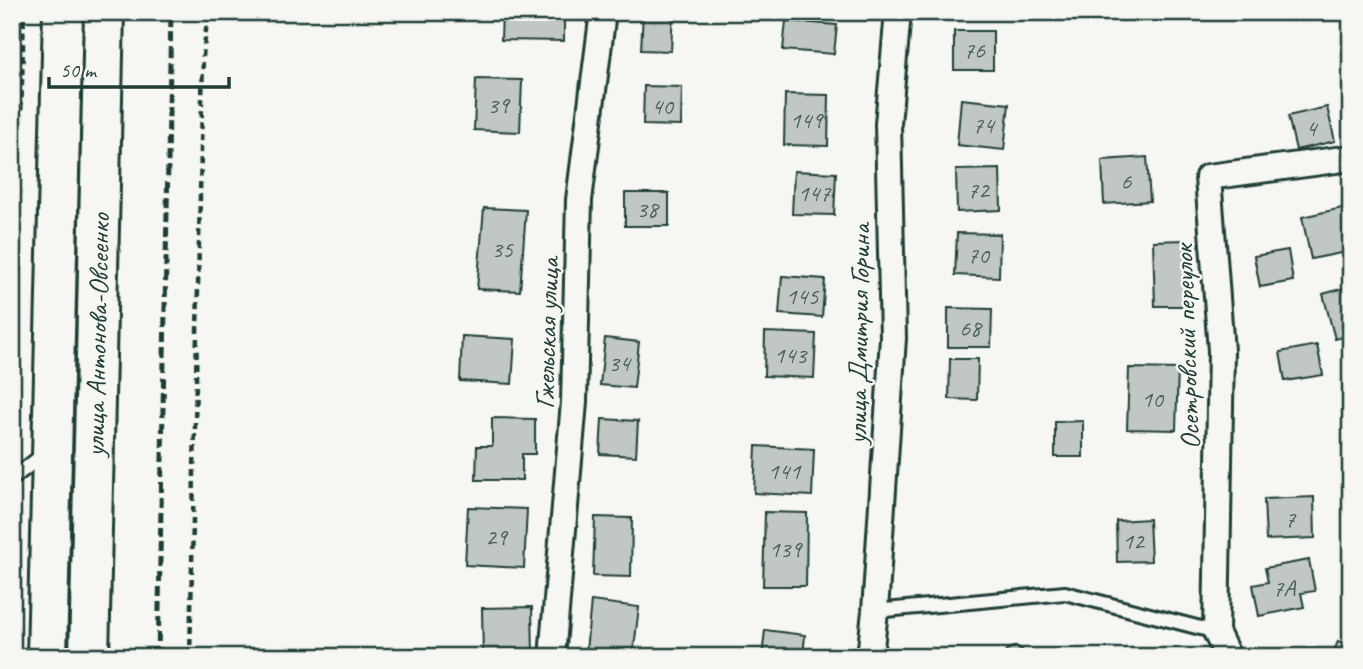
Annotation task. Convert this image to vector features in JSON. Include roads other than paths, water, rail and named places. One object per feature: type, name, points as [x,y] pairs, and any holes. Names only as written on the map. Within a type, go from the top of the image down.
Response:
[{"type":"highway","name":"улица Антонова-Овсеенко","points":[[47,657],[63,12]]},
{"type":"highway","name":"улица Антонова-Овсеенко","points":[[89,657],[104,12]]},
{"type":"highway","points":[[56,261],[64,272],[72,276],[88,272],[98,258]]},
{"type":"street","name":"Гжельская улица","points":[[552,657],[574,402],[579,200],[603,12]]},
{"type":"street","name":"улица Дмитрия Горина","points":[[870,657],[893,338],[888,124],[898,12]]},
{"type":"street","name":"Осетровский переулок","points":[[1228,657],[1216,632],[1221,351],[1208,177],[1351,158]]},
{"type":"lane","points":[[12,480],[53,446]]},
{"type":"lane","points":[[875,611],[1065,593],[1216,632]]},
{"type":"railway","points":[[158,657],[171,12]]}]
